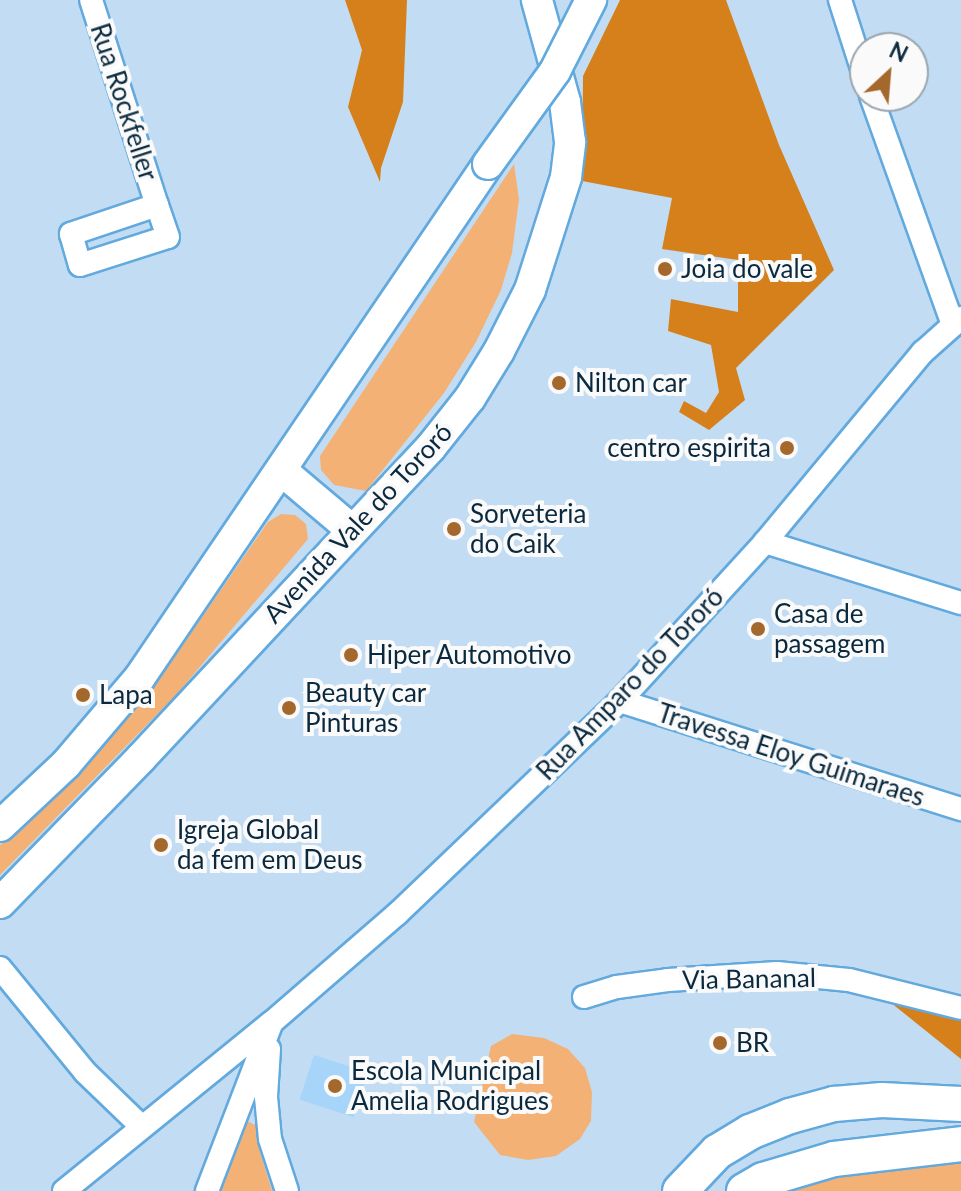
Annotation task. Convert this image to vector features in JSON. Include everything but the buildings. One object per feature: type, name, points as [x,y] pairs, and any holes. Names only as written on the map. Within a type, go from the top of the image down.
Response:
[{"type":"main road","points":[[680,1191],[717,1152],[750,1132],[790,1116],[834,1104],[882,1100],[961,1104]]},
{"type":"main road","points":[[744,1191],[763,1180],[834,1159],[961,1144]]},
{"type":"street","name":"Rua Rockfeller","points":[[91,0],[157,205]]},
{"type":"street","name":"Avenida Vale do Tororó","points":[[0,903],[141,758],[431,447],[470,398],[530,290],[566,177],[570,142],[565,102],[537,0]]},
{"type":"street","points":[[0,826],[66,764],[140,677],[488,164],[555,71],[591,0]]},
{"type":"street","points":[[840,0],[850,32]]},
{"type":"street","points":[[877,112],[958,323]]},
{"type":"street","name":"Rua Amparo do Tororó","points":[[64,1191],[271,1023],[409,903],[620,701],[765,542],[923,352],[958,323]]},
{"type":"street","points":[[282,471],[352,530]]},
{"type":"street","points":[[765,542],[961,603]]},
{"type":"street","name":"Travessa Eloy Guimaraes","points":[[620,701],[961,809]]},
{"type":"street","points":[[0,968],[85,1072],[142,1127]]},
{"type":"street","name":"Via Bananal","points":[[584,997],[656,981],[777,973],[849,980],[961,1008]]},
{"type":"street","points":[[207,1191],[271,1023]]},
{"type":"street","points":[[271,1023],[266,1097],[270,1139],[287,1191]]},
{"type":"shaded area","points":[[345,0],[407,0],[403,102],[381,168],[380,182],[348,107],[362,50]]},
{"type":"shaded area","points":[[620,0],[726,0],[779,145],[834,270],[736,368],[745,400],[709,430],[679,412],[684,401],[706,413],[719,392],[711,345],[668,331],[671,299],[738,312],[738,260],[662,249],[672,198],[582,181],[583,76]]},
{"type":"shaded area","points":[[514,164],[519,199],[512,253],[501,290],[476,342],[444,393],[366,491],[334,485],[321,470],[320,456]]},
{"type":"shaded area","points":[[281,514],[295,515],[306,524],[308,539],[177,694],[0,875],[0,845],[32,818],[160,678],[268,522]]},
{"type":"shaded area","points":[[885,998],[961,1016],[961,1059]]},
{"type":"shaded area","points":[[512,1034],[544,1038],[568,1049],[585,1068],[592,1092],[591,1121],[580,1139],[556,1156],[528,1160],[500,1155],[474,1122],[491,1046]]},
{"type":"shaded area","name":"Escola Municipal Amelia Rodrigues","points":[[314,1055],[368,1073],[354,1117],[299,1100]]},
{"type":"shaded area","points":[[247,1121],[259,1127],[260,1152],[272,1191],[220,1191]]},
{"type":"shaded area","points":[[961,1148],[961,1191],[782,1191],[837,1174]]},
{"type":"place","name":"Joia do vale","points":[[665,269]]},
{"type":"place","name":"Nilton car","points":[[559,383]]},
{"type":"place","name":"centro espirita","points":[[787,448]]},
{"type":"place","name":"Sorveteria do Caik","points":[[454,529]]},
{"type":"place","name":"Casa de passagem","points":[[758,629]]},
{"type":"place","name":"Hiper Automotivo","points":[[351,655]]},
{"type":"place","name":"Lapa","points":[[83,695]]},
{"type":"place","name":"Beauty car Pinturas","points":[[289,708]]},
{"type":"place","name":"Igreja Global da fem em Deus","points":[[161,845]]},
{"type":"place","name":"BR","points":[[720,1043]]},
{"type":"place","name":"Escola Municipal Amelia Rodrigues","points":[[335,1086]]}]
